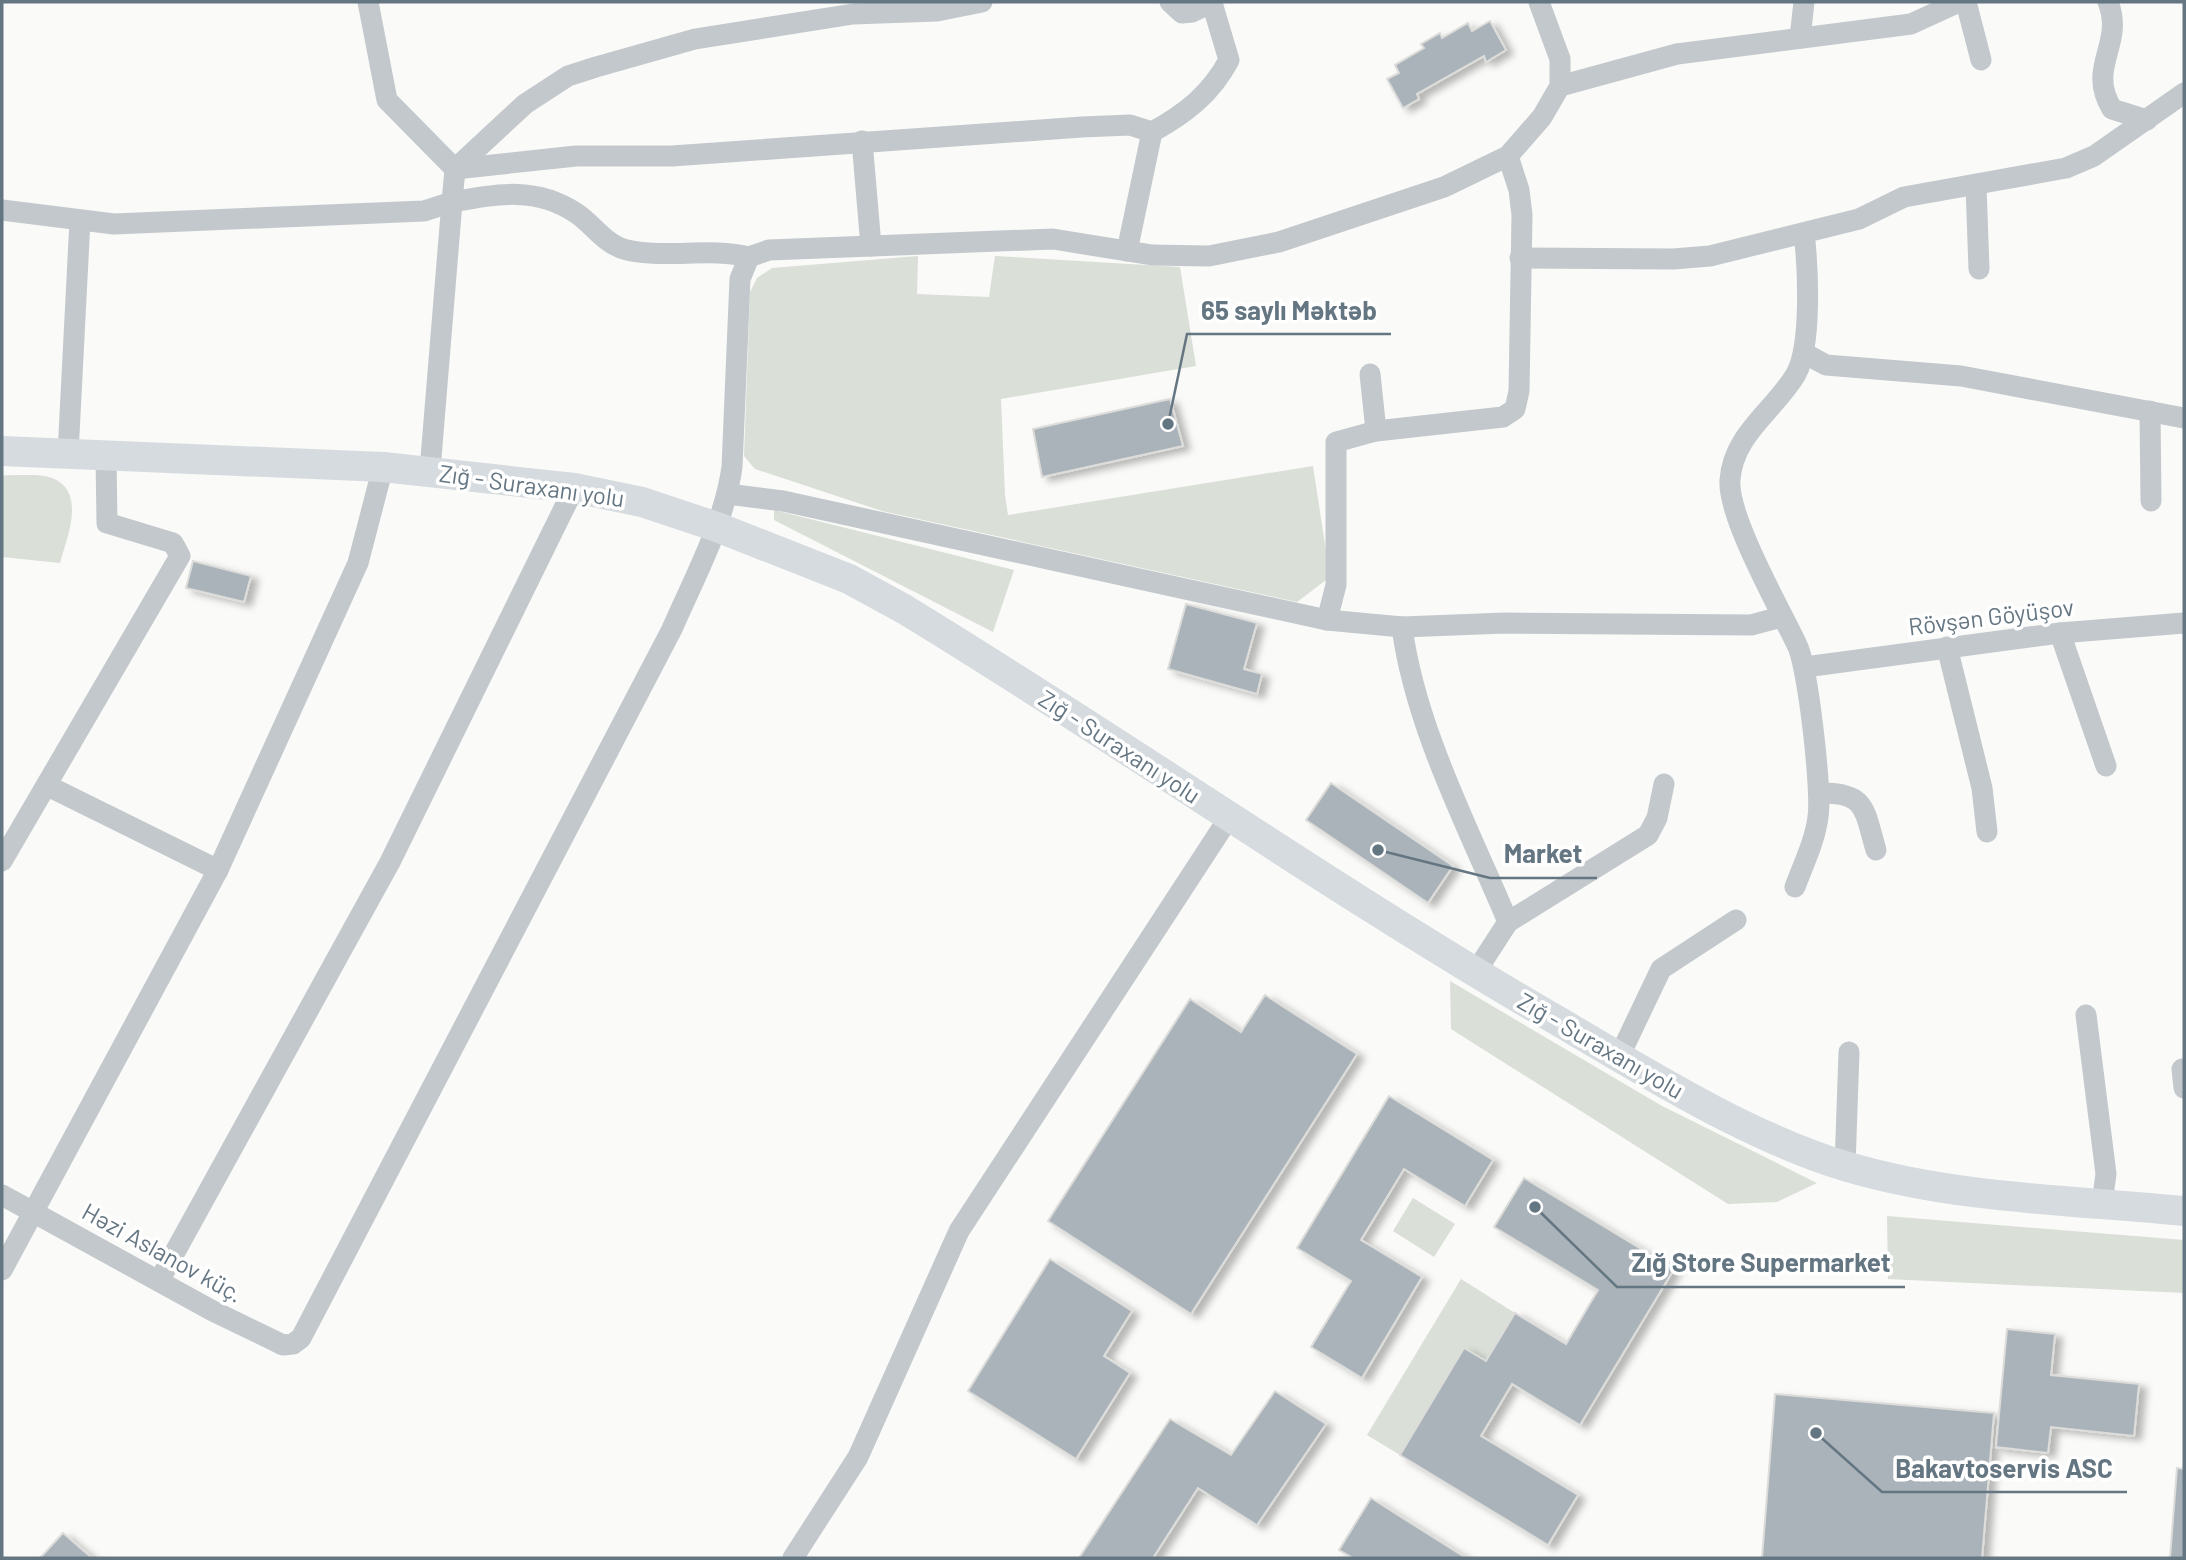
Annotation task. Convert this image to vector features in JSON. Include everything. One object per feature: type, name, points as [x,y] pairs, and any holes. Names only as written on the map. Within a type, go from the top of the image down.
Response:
[{"type":"main road","name":"Zığ - Suraxanı yolu","points":[[2,451],[430,470],[574,488],[642,502],[717,527],[849,579],[904,609],[1475,973],[1619,1057],[1735,1119],[1845,1166],[1904,1182],[1960,1191],[2184,1211]]},
{"type":"street","points":[[368,2],[387,100],[455,169]]},
{"type":"street","points":[[430,470],[455,169],[525,104],[568,76],[695,38],[853,14],[937,11],[982,2]]},
{"type":"street","points":[[455,169],[576,156],[672,156],[1082,127],[1130,125],[1152,132],[1181,116],[1216,84],[1229,60],[1212,2],[1192,12],[1182,13],[1170,2]]},
{"type":"street","points":[[2,210],[114,224],[424,211],[452,202],[518,192],[546,198],[576,213],[603,237],[623,249],[655,255],[724,251],[749,257],[769,250],[1053,239],[1127,251],[1209,256],[1279,242],[1444,187],[1508,156],[1542,117],[1560,86],[1560,59],[1539,2]]},
{"type":"street","points":[[1800,38],[1804,2]]},
{"type":"street","points":[[1560,86],[1677,54],[1911,24],[1959,2]]},
{"type":"street","points":[[1966,2],[1981,60]]},
{"type":"street","points":[[2108,2],[2115,30],[2101,76],[2105,98],[2112,109],[2147,120]]},
{"type":"street","points":[[1520,258],[1710,256],[1804,233],[1859,219],[1904,197],[1945,188],[1976,186],[2082,163],[2184,93]]},
{"type":"street","points":[[1127,251],[1152,132]]},
{"type":"street","points":[[862,141],[871,246]]},
{"type":"street","points":[[1326,620],[1336,585],[1336,442],[1376,430],[1503,417],[1515,409],[1519,391],[1519,190],[1508,156]]},
{"type":"street","points":[[1976,186],[1979,268]]},
{"type":"street","points":[[68,454],[80,220]]},
{"type":"street","points":[[1795,887],[1818,819],[1820,793],[1805,667],[1799,647],[1781,617],[1730,500],[1730,478],[1738,450],[1751,429],[1796,374],[1804,353],[1808,266],[1804,233]]},
{"type":"street","points":[[717,527],[729,494],[740,279],[749,257]]},
{"type":"street","points":[[1804,353],[1826,365],[1961,376],[2184,418]]},
{"type":"street","points":[[1370,374],[1376,430]]},
{"type":"street","points":[[2150,411],[2151,501]]},
{"type":"street","points":[[2,862],[180,556],[173,543],[107,523],[106,456]]},
{"type":"street","points":[[2,1270],[218,870],[358,563],[383,467]]},
{"type":"street","points":[[159,1281],[390,862],[574,488]]},
{"type":"street","points":[[729,494],[783,501],[1326,620],[1402,627],[1505,623],[1751,625],[1781,617]]},
{"type":"street","name":"Həzi Aslanov küç.","points":[[2,1195],[283,1345],[293,1344],[301,1338],[672,629],[717,527]]},
{"type":"street","name":"Rövşən Göyüşov","points":[[1805,667],[2060,632],[2184,623]]},
{"type":"street","points":[[1402,627],[1407,670],[1420,711],[1508,922]]},
{"type":"street","points":[[2060,632],[2106,766]]},
{"type":"street","points":[[1947,647],[1982,788],[1987,832]]},
{"type":"street","points":[[1475,973],[1508,922],[1648,835],[1657,818],[1664,783]]},
{"type":"street","points":[[48,786],[218,870]]},
{"type":"street","points":[[1820,793],[1846,792],[1856,799],[1865,814],[1876,850]]},
{"type":"street","points":[[793,1558],[859,1457],[959,1231],[1230,816]]},
{"type":"street","points":[[1619,1057],[1661,969],[1736,920]]},
{"type":"street","points":[[2086,1015],[2105,1174],[2102,1203]]},
{"type":"street","points":[[1845,1166],[1849,1052]]},
{"type":"shaded area","points":[[918,256],[917,294],[989,297],[995,256],[1180,267],[1196,366],[1001,399],[1008,515],[1313,466],[1330,577],[1297,602],[882,511],[755,469],[744,456],[750,292],[757,278],[772,268]]},
{"type":"shaded area","points":[[2,475],[46,476],[63,485],[69,494],[72,516],[60,563],[2,557]]},
{"type":"shaded area","points":[[774,510],[1014,570],[993,632],[774,520]]},
{"type":"shaded area","points":[[1450,981],[1662,1106],[1817,1183],[1777,1202],[1728,1204],[1451,1029]]},
{"type":"shaded area","points":[[1413,1198],[1455,1224],[1434,1257],[1393,1231]]},
{"type":"shaded area","points":[[1887,1216],[2184,1240],[2184,1293],[1888,1279]]},
{"type":"shaded area","points":[[1461,1279],[1515,1313],[1486,1361],[1464,1348],[1400,1455],[1367,1435]]},
{"type":"building","points":[[1490,21],[1506,50],[1486,62],[1484,56],[1417,94],[1419,99],[1403,108],[1387,79],[1399,73],[1395,65],[1424,48],[1421,44],[1440,33],[1442,38],[1468,23],[1472,31]]},
{"type":"building","points":[[1170,399],[1183,446],[1042,477],[1033,429]]},
{"type":"building","points":[[193,561],[251,576],[244,602],[186,588]]},
{"type":"building","points":[[1186,604],[1257,623],[1244,669],[1262,674],[1257,694],[1168,669]]},
{"type":"building","points":[[1331,783],[1453,866],[1428,903],[1306,820]]},
{"type":"building","points":[[1265,995],[1357,1054],[1191,1314],[1048,1221],[1190,999],[1241,1032]]},
{"type":"building","points":[[1389,1096],[1493,1160],[1465,1206],[1404,1169],[1361,1240],[1422,1277],[1362,1378],[1311,1347],[1351,1281],[1297,1248]]},
{"type":"building","points":[[1524,1178],[1674,1269],[1580,1425],[1512,1384],[1481,1436],[1578,1495],[1548,1545],[1400,1455],[1464,1348],[1486,1361],[1515,1313],[1566,1344],[1598,1290],[1494,1227]]},
{"type":"building","points":[[1050,1259],[1132,1311],[1104,1356],[1130,1373],[1076,1459],[968,1391]]},
{"type":"building","points":[[2007,1329],[2055,1334],[2051,1375],[2139,1384],[2134,1436],[2051,1427],[2048,1453],[1996,1447]]},
{"type":"building","points":[[1275,1391],[1326,1424],[1257,1525],[1198,1488],[1153,1558],[1079,1558],[1170,1419],[1231,1455]]},
{"type":"building","points":[[1775,1394],[1994,1413],[1982,1558],[1762,1558]]},
{"type":"building","points":[[2177,1468],[2184,1469],[2184,1558],[2170,1558]]},
{"type":"building","points":[[1371,1498],[1466,1558],[1353,1558],[1339,1550]]},
{"type":"building","points":[[63,1533],[92,1558],[40,1558]]},
{"type":"place","name":"65 saylı Məktəb","points":[[1168,424]]},
{"type":"place","name":"Market","points":[[1378,850]]},
{"type":"place","name":"Zığ Store Supermarket","points":[[1535,1207]]},
{"type":"place","name":"Bakavtoservis ASC","points":[[1816,1433]]}]
